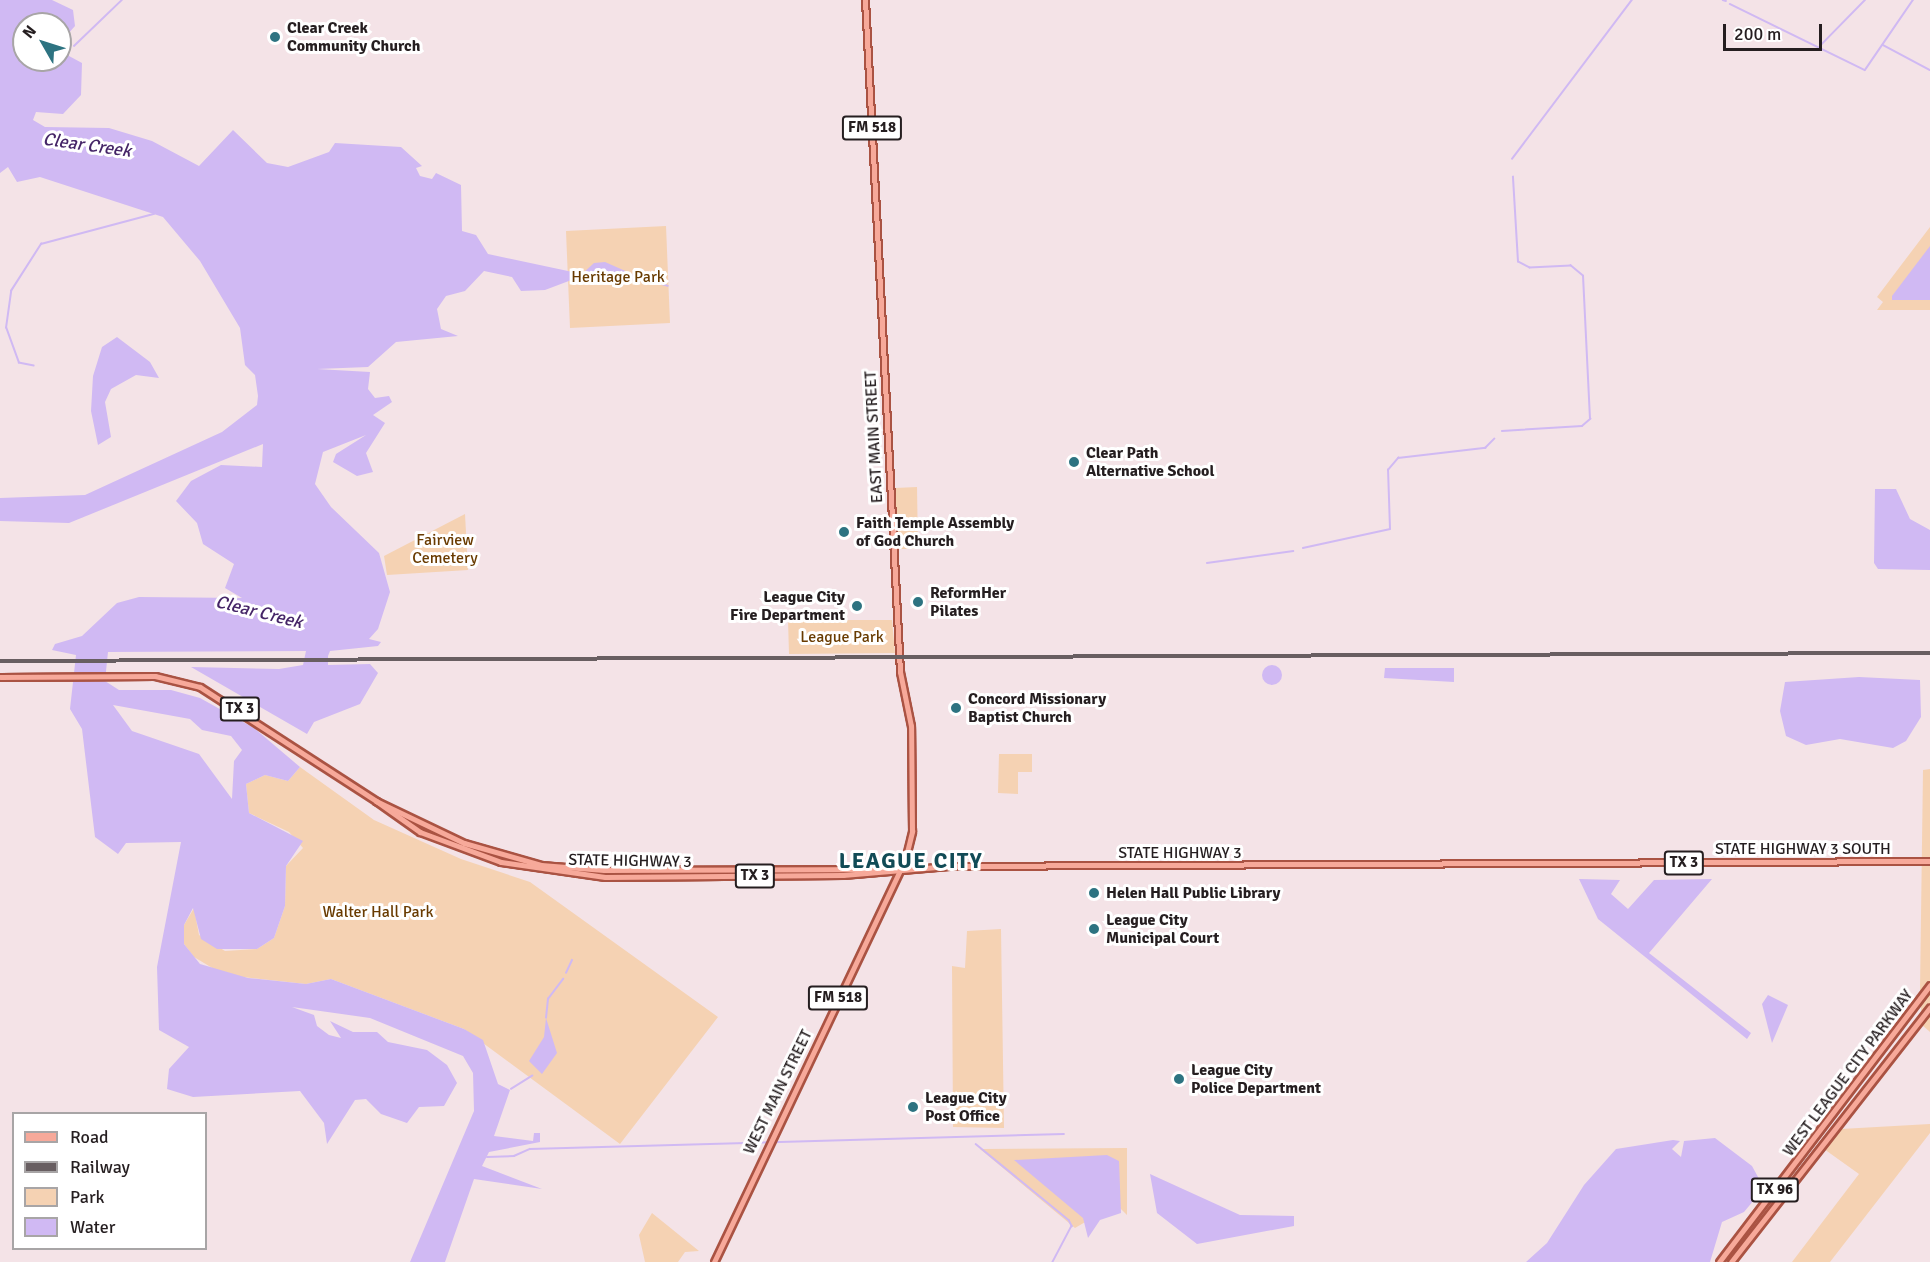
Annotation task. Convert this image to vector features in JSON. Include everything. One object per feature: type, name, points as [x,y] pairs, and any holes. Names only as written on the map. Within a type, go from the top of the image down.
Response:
[{"type":"main road","name":"EAST MAIN STREET","points":[[865,0],[900,672],[911,726],[912,831],[900,869]]},
{"type":"main road","name":"STATE HIGHWAY 3","points":[[0,677],[155,676],[200,687],[376,801],[464,843],[558,867],[900,869],[1461,865]]},
{"type":"main road","name":"STATE HIGHWAY 3 SOUTH","points":[[1461,865],[1930,861]]},
{"type":"main road","name":"WEST MAIN STREET","points":[[714,1262],[765,1149],[900,869]]},
{"type":"main road","name":"WEST LEAGUE CITY PARKWAY","points":[[1719,1262],[1881,1056],[1930,985]]},
{"type":"main road","name":"WEST LEAGUE CITY PARKWAY","points":[[1731,1262],[1930,1007]]},
{"type":"main road","points":[[1881,1056],[1888,1061]]},
{"type":"green space","name":"Heritage Park","points":[[666,226],[670,323],[570,328],[566,231]]},
{"type":"green space","points":[[1930,227],[1930,310],[1877,310],[1883,302],[1877,297]]},
{"type":"green space","points":[[917,487],[918,549],[897,549],[895,488]]},
{"type":"green space","name":"Fairview Cemetery","points":[[465,514],[468,570],[387,575],[384,556]]},
{"type":"green space","name":"League Park","points":[[788,620],[892,620],[895,653],[789,654]]},
{"type":"green space","points":[[999,754],[1032,754],[1032,772],[1018,772],[1018,794],[998,793]]},
{"type":"green space","name":"Walter Hall Park","points":[[300,767],[374,820],[461,859],[530,882],[718,1017],[620,1144],[464,1029],[331,979],[306,984],[224,975],[194,957],[184,944],[184,925],[194,908],[199,935],[225,951],[257,949],[274,938],[285,906],[286,866],[303,848],[289,832],[249,813],[246,784],[265,775],[288,781]]},
{"type":"green space","points":[[1930,769],[1930,1032],[1922,1025],[1920,990],[1923,770]]},
{"type":"green space","points":[[1001,929],[1004,1128],[953,1127],[952,966],[965,968],[967,931]]},
{"type":"green space","points":[[1930,1124],[1930,1133],[1830,1262],[1792,1262],[1859,1174],[1824,1149],[1841,1129]]},
{"type":"green space","points":[[1127,1148],[1127,1215],[1116,1204],[1075,1228],[980,1149]]},
{"type":"green space","points":[[652,1213],[699,1251],[685,1252],[678,1262],[645,1262],[639,1235]]},
{"type":"water","name":"Clear Creek","points":[[0,0],[52,0],[73,10],[75,26],[72,29],[72,12],[12,12],[12,72],[72,72],[72,58],[82,63],[81,95],[63,114],[36,112],[33,120],[45,127],[109,128],[152,141],[199,166],[233,130],[267,163],[288,167],[329,152],[335,143],[401,147],[422,166],[416,168],[420,176],[432,179],[436,173],[461,185],[462,231],[476,235],[488,254],[582,274],[594,263],[605,262],[639,277],[628,283],[597,283],[582,276],[545,290],[521,291],[512,277],[484,271],[465,291],[446,296],[437,309],[441,329],[458,336],[396,342],[368,367],[317,369],[370,372],[368,389],[375,398],[389,396],[392,402],[373,415],[385,423],[366,453],[373,472],[357,476],[333,462],[336,454],[366,435],[323,452],[315,484],[331,507],[379,553],[390,592],[378,629],[369,639],[381,642],[378,646],[330,651],[328,656],[328,665],[370,664],[378,673],[360,704],[314,722],[307,734],[191,667],[279,669],[303,665],[306,651],[108,652],[105,681],[119,690],[171,690],[200,698],[254,728],[300,767],[288,781],[265,775],[246,784],[249,813],[303,841],[286,866],[285,906],[274,938],[257,949],[217,949],[201,939],[193,908],[184,925],[184,944],[200,964],[248,978],[306,984],[331,979],[464,1029],[483,1040],[498,1084],[510,1090],[494,1136],[533,1141],[534,1133],[540,1133],[540,1142],[489,1152],[482,1166],[542,1189],[474,1179],[445,1262],[410,1262],[474,1111],[473,1073],[463,1056],[370,1018],[292,1007],[314,1015],[317,1026],[329,1035],[341,1038],[330,1021],[353,1032],[377,1032],[388,1042],[427,1050],[447,1065],[457,1083],[444,1106],[419,1107],[407,1123],[381,1114],[366,1099],[355,1100],[327,1144],[324,1123],[300,1091],[193,1097],[167,1089],[169,1069],[189,1047],[159,1030],[157,967],[181,842],[126,843],[118,854],[95,837],[82,729],[70,709],[76,655],[52,650],[55,644],[82,636],[117,603],[139,597],[242,598],[225,588],[234,564],[203,544],[197,523],[176,501],[191,481],[221,465],[262,467],[263,444],[69,523],[0,521],[0,498],[85,495],[222,432],[257,405],[255,375],[245,365],[240,328],[200,261],[163,217],[40,177],[17,182],[8,167],[0,173]],"holes":[[[113,705],[190,719],[202,730],[231,736],[242,750],[234,761],[232,799],[199,754],[132,731]]]},
{"type":"water","points":[[1930,246],[1930,300],[1892,300],[1892,296]]},
{"type":"water","points":[[117,337],[150,362],[159,378],[136,375],[111,389],[105,402],[111,437],[98,445],[91,411],[93,376],[102,347]]},
{"type":"water","points":[[1875,489],[1896,489],[1910,519],[1930,530],[1930,570],[1878,569],[1874,563]]},
{"type":"water","points":[[1272,665],[1279,668],[1282,675],[1279,682],[1272,685],[1265,682],[1262,675],[1265,668]]},
{"type":"water","points":[[1385,668],[1454,668],[1454,682],[1384,678]]},
{"type":"water","points":[[1859,677],[1920,680],[1921,717],[1906,741],[1893,748],[1840,739],[1806,745],[1786,736],[1780,711],[1785,682]]},
{"type":"water","points":[[1579,879],[1620,880],[1611,894],[1628,909],[1654,880],[1712,879],[1649,953],[1751,1033],[1747,1039],[1598,919]]},
{"type":"water","points":[[1768,995],[1788,1005],[1772,1043],[1762,1004]]},
{"type":"water","points":[[546,1018],[557,1053],[542,1074],[529,1061],[544,1037]]},
{"type":"water","points":[[1715,1138],[1752,1166],[1764,1188],[1744,1212],[1722,1222],[1710,1262],[1526,1262],[1547,1243],[1584,1185],[1616,1149],[1673,1140],[1680,1141],[1672,1149],[1681,1157],[1684,1141]]},
{"type":"water","points":[[1107,1155],[1119,1161],[1121,1213],[1100,1220],[1088,1238],[1083,1218],[1014,1160]]},
{"type":"water","points":[[1150,1174],[1240,1215],[1294,1216],[1294,1226],[1197,1244],[1157,1213]]},
{"type":"waterway","points":[[74,46],[122,0]]},
{"type":"waterway","points":[[1512,159],[1632,0]]},
{"type":"waterway","points":[[1820,46],[1865,0]]},
{"type":"waterway","points":[[1730,4],[1865,70],[1913,0]]},
{"type":"waterway","points":[[1883,45],[1930,70]]},
{"type":"waterway","points":[[1502,431],[1582,426],[1590,419],[1583,276],[1571,266],[1530,268],[1518,262],[1513,177]]},
{"type":"waterway","points":[[34,366],[19,363],[6,328],[11,291],[41,244],[154,214]]},
{"type":"waterway","points":[[639,277],[668,286]]},
{"type":"waterway","points":[[1303,548],[1390,529],[1388,470],[1398,458],[1485,448],[1494,439]]},
{"type":"waterway","points":[[1207,563],[1293,551]]},
{"type":"waterway","points":[[566,973],[572,960]]},
{"type":"waterway","points":[[546,1018],[548,999],[563,979]]},
{"type":"waterway","points":[[511,1089],[532,1076]]},
{"type":"waterway","points":[[487,1157],[514,1156],[530,1149],[1064,1134]]},
{"type":"waterway","points":[[976,1144],[1069,1220],[1072,1226],[1053,1262]]},
{"type":"railway","points":[[0,661],[1930,653]]},
{"type":"place","name":"Clear Creek Community Church","points":[[275,37]]},
{"type":"place","name":"Clear Path Alternative School","points":[[1074,462]]},
{"type":"place","name":"Faith Temple Assembly of God Church","points":[[844,532]]},
{"type":"place","name":"ReformHer Pilates","points":[[918,602]]},
{"type":"place","name":"League City Fire Department","points":[[857,606]]},
{"type":"place","name":"Concord Missionary Baptist Church","points":[[956,708]]},
{"type":"place","name":"Helen Hall Public Library","points":[[1094,893]]},
{"type":"place","name":"League City Municipal Court","points":[[1094,929]]},
{"type":"place","name":"League City Police Department","points":[[1179,1079]]},
{"type":"place","name":"League City Post Office","points":[[913,1107]]},
{"type":"district","name":"LEAGUE CITY","points":[[911,861]]}]
